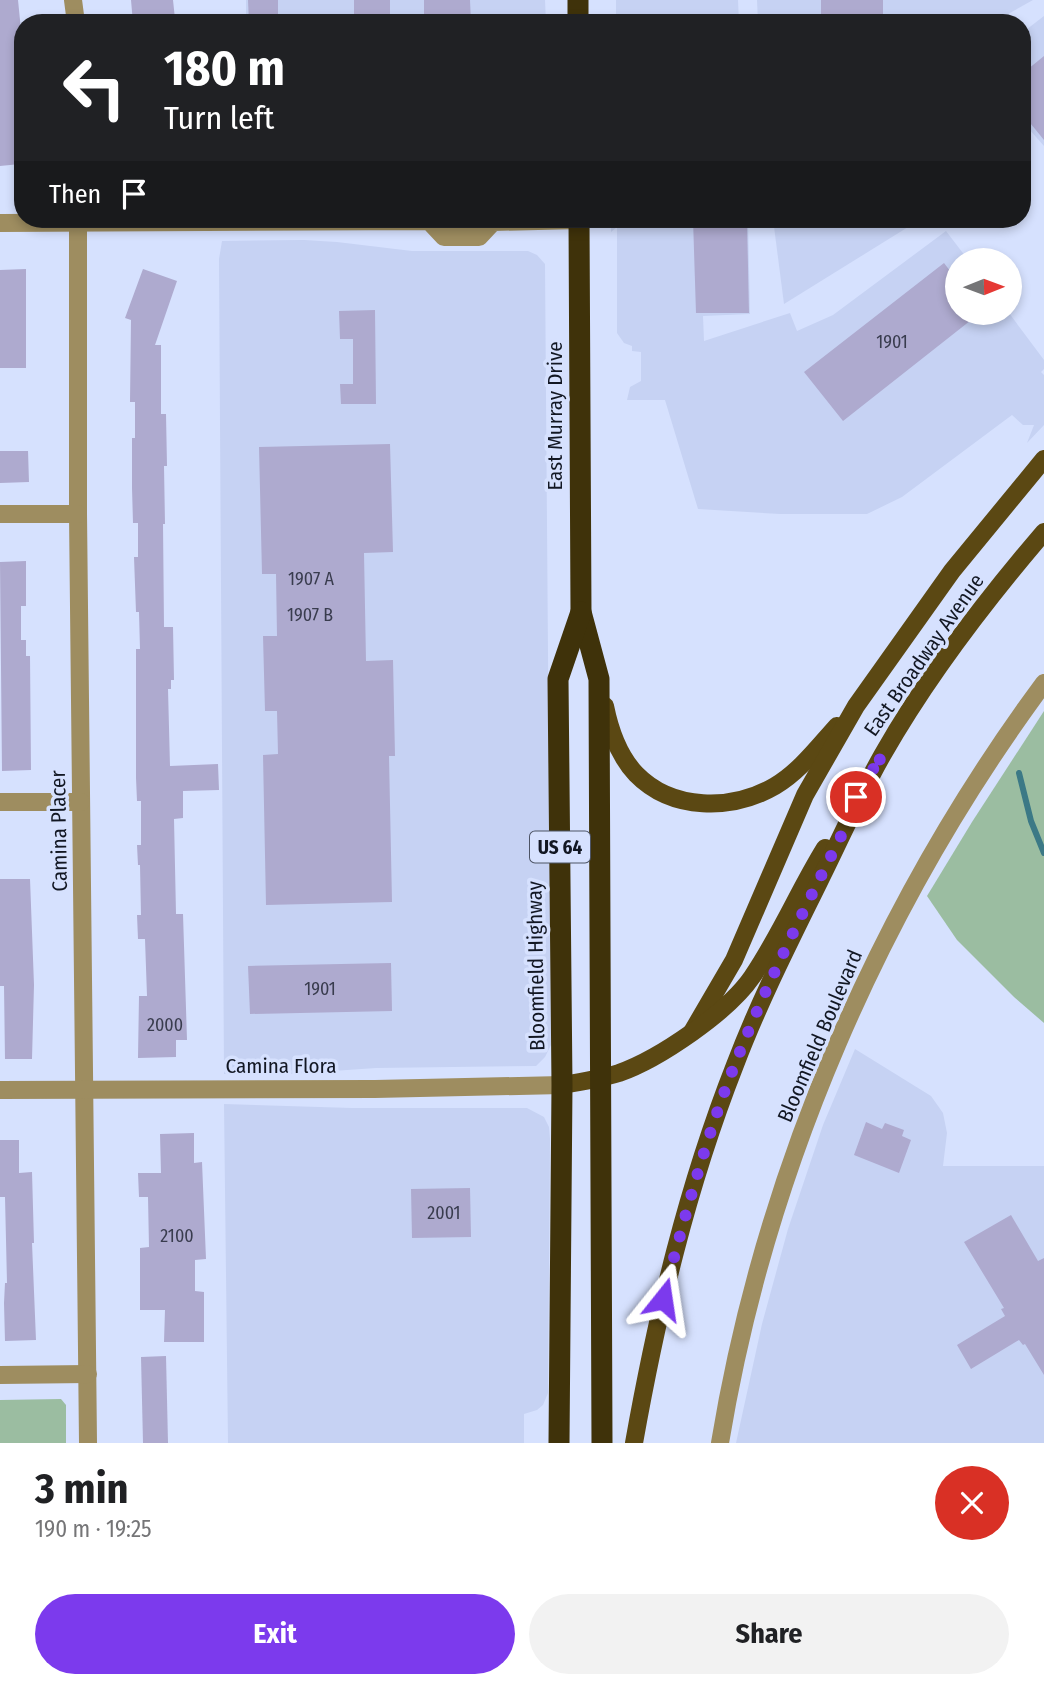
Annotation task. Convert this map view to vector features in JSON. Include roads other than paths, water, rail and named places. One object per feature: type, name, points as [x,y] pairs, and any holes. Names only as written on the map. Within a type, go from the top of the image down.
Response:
[{"type":"highway","name":"East Murray Drive","points":[[579,228],[581,612]]},
{"type":"highway","name":"US 64","points":[[581,612],[599,679],[602,1443]]},
{"type":"highway","name":"Bloomfield Highway","points":[[559,1443],[562,1085],[558,679],[581,612]]},
{"type":"main road","name":"East Broadway Avenue","points":[[562,1085],[601,1078],[634,1066],[691,1032],[734,960],[805,795],[856,706],[952,570],[1044,459]]},
{"type":"main road","name":"East Broadway Avenue","points":[[634,1443],[663,1299],[698,1171],[721,1103],[769,985],[882,755],[969,626],[1044,532]]},
{"type":"main road","points":[[599,679],[611,733],[621,754],[636,774],[670,796],[705,804],[737,801],[759,795],[778,785],[798,768],[856,706]]},
{"type":"main road","points":[[691,1032],[722,1010],[751,979],[775,940],[806,879],[882,755]]},
{"type":"street","name":"Camina Placer","points":[[78,228],[78,514],[88,1443]]},
{"type":"street","points":[[437,228],[444,237],[480,237],[486,228]]},
{"type":"street","points":[[0,514],[78,514]]},
{"type":"street","name":"Bloomfield Boulevard","points":[[720,1443],[744,1329],[765,1247],[804,1128],[834,1053],[885,944],[941,840],[1044,683]]},
{"type":"street","points":[[0,802],[81,802]]},
{"type":"street","name":"Camina Flora","points":[[0,1090],[375,1089],[562,1085]]},
{"type":"street","points":[[0,1375],[89,1374]]},
{"type":"waterway","points":[[1019,773],[1031,821],[1044,853]]}]
